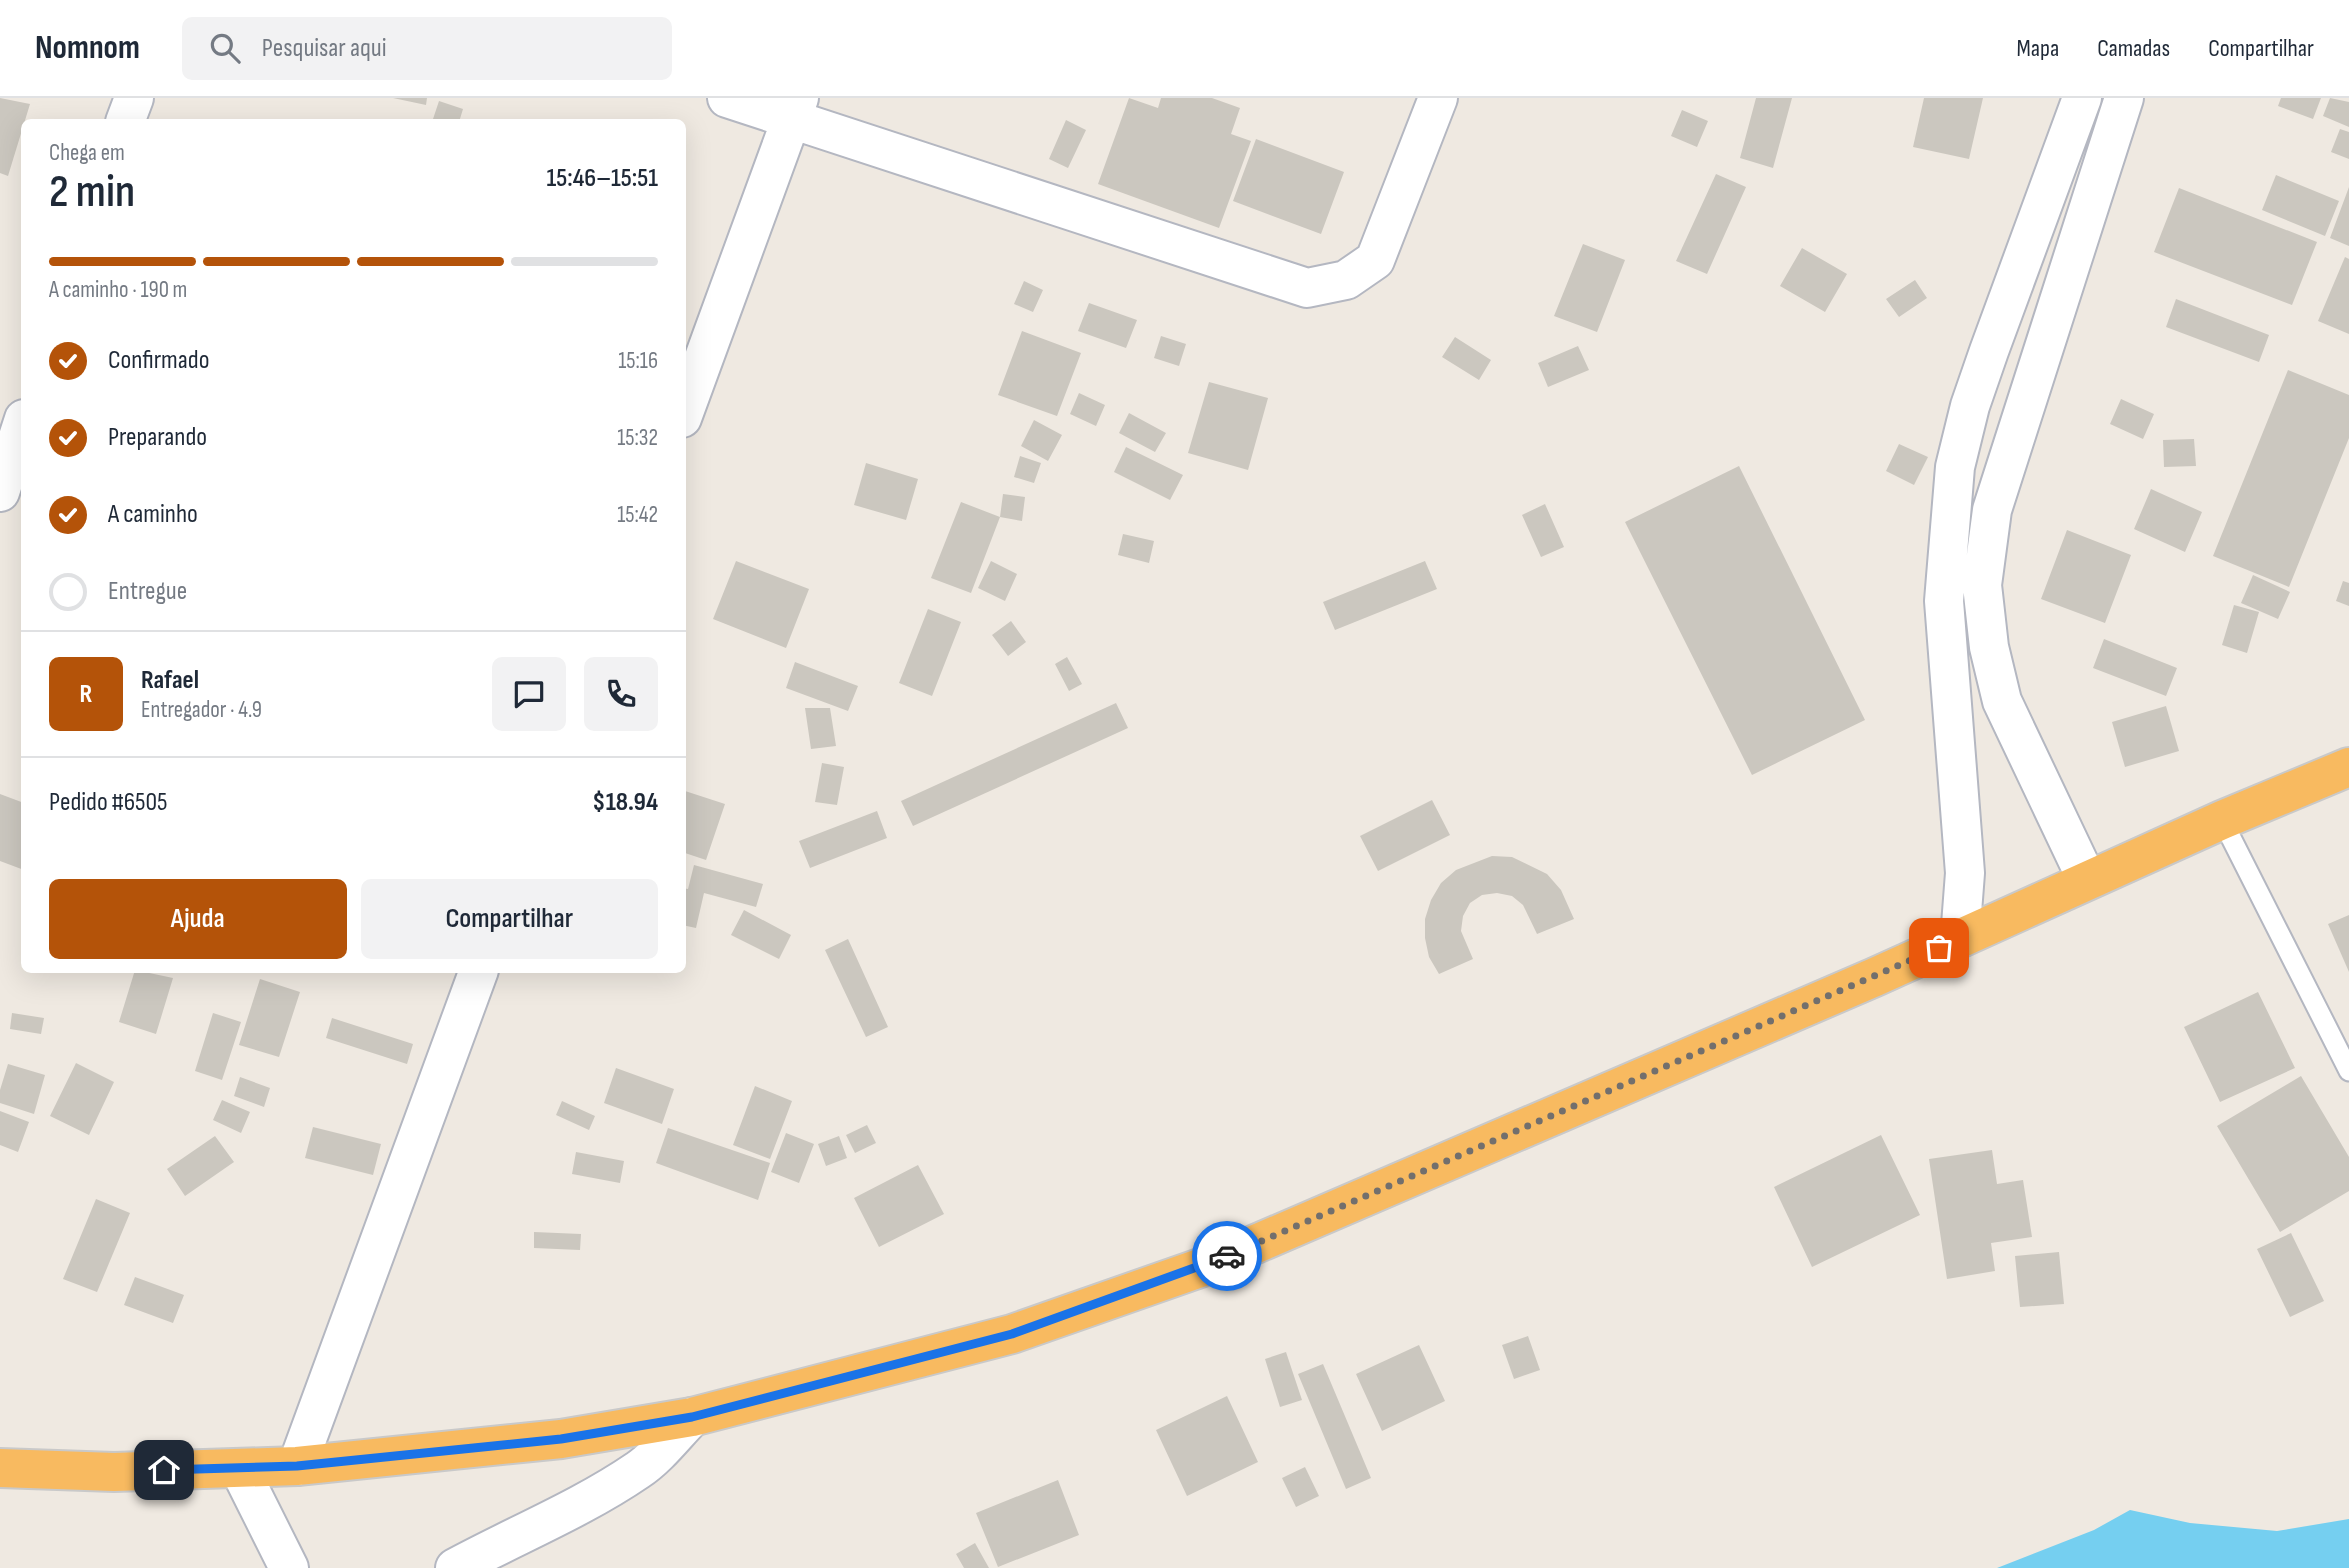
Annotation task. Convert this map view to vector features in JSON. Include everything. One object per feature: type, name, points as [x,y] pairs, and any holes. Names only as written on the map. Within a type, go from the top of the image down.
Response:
[{"type":"highway","points":[[0,1468],[114,1472],[297,1466],[561,1439],[692,1417],[1012,1334],[1200,1268],[1973,932],[2222,820],[2349,767]]},
{"type":"street","points":[[126,119],[134,98]]},
{"type":"street","points":[[727,98],[796,109],[1307,288],[1346,280],[1375,260],[1438,98]]},
{"type":"street","points":[[1973,932],[1965,873],[1944,601],[1955,467],[1974,395],[2082,98]]},
{"type":"street","points":[[2075,886],[2002,701],[1989,647],[1982,585],[1992,510],[2124,98]]},
{"type":"street","points":[[686,407],[796,109]]},
{"type":"street","points":[[0,492],[21,428]]},
{"type":"street","points":[[297,1466],[478,973]]},
{"type":"street","points":[[455,1568],[517,1534],[567,1512],[640,1469],[692,1417]]},
{"type":"street","points":[[239,1468],[289,1568]]},
{"type":"lane","points":[[2222,820],[2349,1071]]},
{"type":"water","points":[[2130,1510],[2190,1523],[2277,1531],[2349,1519],[2349,1568],[1997,1568],[2094,1530]]},
{"type":"building","points":[[0,98],[30,104],[25,119],[21,119],[21,133],[8,176],[0,173]]},
{"type":"building","points":[[393,98],[427,98],[426,105]]},
{"type":"building","points":[[1129,98],[1158,108],[1161,98],[1212,98],[1240,108],[1231,134],[1251,141],[1219,228],[1098,184]]},
{"type":"building","points":[[1756,98],[1792,98],[1773,168],[1740,158]]},
{"type":"building","points":[[1924,98],[1983,98],[1969,159],[1913,147]]},
{"type":"building","points":[[2281,98],[2321,98],[2313,119],[2278,106]]},
{"type":"building","points":[[2330,98],[2349,102],[2349,127],[2323,116]]},
{"type":"building","points":[[439,101],[463,109],[460,119],[433,119]]},
{"type":"building","points":[[1682,110],[1708,121],[1697,147],[1671,136]]},
{"type":"building","points":[[1066,120],[1086,130],[1068,168],[1049,159]]},
{"type":"building","points":[[2340,129],[2349,132],[2349,159],[2331,152]]},
{"type":"building","points":[[1256,139],[1344,172],[1321,234],[1233,201]]},
{"type":"building","points":[[1716,174],[1746,187],[1707,274],[1676,261]]},
{"type":"building","points":[[2276,175],[2339,201],[2325,236],[2262,210]]},
{"type":"building","points":[[2349,187],[2349,246],[2330,238]]},
{"type":"building","points":[[2179,188],[2317,242],[2292,305],[2154,252]]},
{"type":"building","points":[[1583,244],[1625,260],[1597,332],[1554,316]]},
{"type":"building","points":[[1802,248],[1847,274],[1825,312],[1780,286]]},
{"type":"building","points":[[2345,257],[2349,259],[2349,334],[2318,321]]},
{"type":"building","points":[[1915,280],[1927,298],[1899,317],[1886,299]]},
{"type":"building","points":[[1024,281],[1043,290],[1033,312],[1014,304]]},
{"type":"building","points":[[2176,299],[2269,335],[2259,362],[2166,327]]},
{"type":"building","points":[[1089,303],[1137,320],[1126,348],[1078,331]]},
{"type":"building","points":[[1022,331],[1081,353],[1057,416],[998,395]]},
{"type":"building","points":[[1161,336],[1186,344],[1179,366],[1154,358]]},
{"type":"building","points":[[1455,337],[1491,360],[1479,380],[1442,357]]},
{"type":"building","points":[[1578,346],[1589,370],[1548,387],[1538,363]]},
{"type":"building","points":[[2288,370],[2349,395],[2349,438],[2289,587],[2213,556]]},
{"type":"building","points":[[1209,382],[1268,398],[1248,470],[1188,453]]},
{"type":"building","points":[[1079,393],[1105,405],[1096,426],[1070,414]]},
{"type":"building","points":[[2121,399],[2154,414],[2143,439],[2110,424]]},
{"type":"building","points":[[1129,413],[1166,433],[1155,452],[1119,433]]},
{"type":"building","points":[[1034,420],[1062,435],[1048,461],[1021,446]]},
{"type":"building","points":[[2194,439],[2196,466],[2164,467],[2163,440]]},
{"type":"building","points":[[1899,444],[1928,457],[1914,485],[1886,471]]},
{"type":"building","points":[[1126,447],[1183,475],[1170,500],[1114,472]]},
{"type":"building","points":[[1020,456],[1041,463],[1034,483],[1014,477]]},
{"type":"building","points":[[866,463],[918,479],[906,520],[854,505]]},
{"type":"building","points":[[1739,466],[1865,720],[1752,775],[1625,522]]},
{"type":"building","points":[[2151,489],[2202,512],[2185,552],[2134,529]]},
{"type":"building","points":[[1003,494],[1025,497],[1022,521],[1000,517]]},
{"type":"building","points":[[961,502],[1000,517],[971,593],[931,578]]},
{"type":"building","points":[[1545,504],[1564,547],[1541,557],[1522,515]]},
{"type":"building","points":[[2067,530],[2131,555],[2105,623],[2041,599]]},
{"type":"building","points":[[1123,534],[1154,541],[1149,563],[1118,555]]},
{"type":"building","points":[[736,561],[809,589],[786,648],[713,619]]},
{"type":"building","points":[[991,561],[1017,574],[1005,601],[978,588]]},
{"type":"building","points":[[1425,561],[1437,589],[1335,630],[1323,602]]},
{"type":"building","points":[[2253,575],[2290,592],[2278,619],[2241,603]]},
{"type":"building","points":[[2343,581],[2349,583],[2349,606],[2336,601]]},
{"type":"building","points":[[2234,605],[2259,612],[2247,653],[2222,645]]},
{"type":"building","points":[[928,609],[961,622],[932,696],[899,683]]},
{"type":"building","points":[[1011,621],[1026,642],[1008,656],[992,635]]},
{"type":"building","points":[[2104,639],[2177,668],[2166,696],[2093,668]]},
{"type":"building","points":[[1067,657],[1082,684],[1069,691],[1055,664]]},
{"type":"building","points":[[795,662],[858,686],[848,711],[786,688]]},
{"type":"building","points":[[1116,703],[1128,728],[913,826],[901,801]]},
{"type":"building","points":[[2166,706],[2179,751],[2125,767],[2112,722]]},
{"type":"building","points":[[805,708],[830,708],[836,746],[811,749]]},
{"type":"building","points":[[822,763],[844,767],[837,805],[815,802]]},
{"type":"building","points":[[686,791],[725,804],[706,860],[686,853]]},
{"type":"building","points":[[0,794],[21,802],[21,869],[0,861]]},
{"type":"building","points":[[1432,800],[1450,835],[1378,871],[1360,836]]},
{"type":"building","points":[[877,811],[887,838],[810,868],[799,841]]},
{"type":"building","points":[[1492,856],[1512,857],[1547,874],[1561,890],[1574,919],[1537,934],[1523,905],[1512,896],[1497,893],[1482,895],[1470,903],[1463,916],[1461,931],[1473,959],[1439,974],[1429,957],[1425,938],[1425,919],[1431,900],[1441,883],[1456,870]]},
{"type":"building","points":[[694,865],[763,884],[756,907],[704,893],[696,928],[686,926],[688,889]]},
{"type":"building","points":[[744,910],[791,935],[779,959],[731,935]]},
{"type":"building","points":[[2349,915],[2349,972],[2328,924]]},
{"type":"building","points":[[848,939],[888,1027],[866,1037],[825,950]]},
{"type":"building","points":[[134,973],[173,978],[156,1034],[119,1022]]},
{"type":"building","points":[[260,979],[300,992],[279,1057],[239,1045]]},
{"type":"building","points":[[2258,992],[2295,1068],[2220,1102],[2184,1027]]},
{"type":"building","points":[[12,1013],[44,1018],[41,1034],[10,1029]]},
{"type":"building","points":[[213,1013],[241,1022],[222,1080],[195,1071]]},
{"type":"building","points":[[332,1018],[413,1044],[407,1064],[326,1038]]},
{"type":"building","points":[[76,1063],[114,1082],[89,1135],[50,1116]]},
{"type":"building","points":[[8,1064],[45,1075],[34,1114],[0,1103],[0,1090]]},
{"type":"building","points":[[616,1068],[674,1089],[662,1124],[604,1103]]},
{"type":"building","points":[[2301,1076],[2349,1157],[2349,1191],[2280,1232],[2217,1126]]},
{"type":"building","points":[[240,1077],[270,1088],[264,1107],[234,1096]]},
{"type":"building","points":[[755,1086],[792,1101],[770,1159],[733,1145]]},
{"type":"building","points":[[222,1100],[250,1112],[241,1133],[213,1120]]},
{"type":"building","points":[[562,1101],[595,1116],[589,1130],[556,1115]]},
{"type":"building","points":[[0,1111],[29,1122],[18,1152],[0,1145]]},
{"type":"building","points":[[867,1125],[876,1143],[855,1153],[846,1135]]},
{"type":"building","points":[[313,1127],[381,1144],[373,1175],[305,1158]]},
{"type":"building","points":[[668,1128],[770,1163],[758,1200],[656,1163]]},
{"type":"building","points":[[786,1133],[814,1144],[799,1183],[771,1172]]},
{"type":"building","points":[[1881,1135],[1920,1215],[1812,1267],[1774,1187]]},
{"type":"building","points":[[215,1136],[234,1162],[185,1196],[167,1169]]},
{"type":"building","points":[[839,1136],[847,1158],[826,1166],[818,1144]]},
{"type":"building","points":[[1992,1150],[1997,1184],[2023,1180],[2032,1237],[1991,1243],[1995,1271],[1947,1279],[1929,1159]]},
{"type":"building","points":[[576,1152],[624,1161],[620,1183],[572,1174]]},
{"type":"building","points":[[918,1165],[944,1214],[879,1247],[854,1198]]},
{"type":"building","points":[[96,1199],[130,1213],[97,1292],[63,1279]]},
{"type":"building","points":[[534,1232],[581,1234],[580,1250],[534,1248]]},
{"type":"building","points":[[2291,1233],[2324,1301],[2290,1317],[2257,1249]]},
{"type":"building","points":[[2059,1252],[2064,1304],[2020,1307],[2015,1256]]},
{"type":"building","points":[[135,1277],[184,1295],[173,1323],[124,1305]]},
{"type":"building","points":[[1528,1336],[1540,1370],[1514,1379],[1502,1345]]},
{"type":"building","points":[[1419,1345],[1445,1401],[1382,1431],[1356,1374]]},
{"type":"building","points":[[1286,1352],[1302,1400],[1280,1407],[1265,1359]]},
{"type":"building","points":[[1323,1364],[1371,1478],[1346,1489],[1298,1374]]},
{"type":"building","points":[[1227,1396],[1258,1462],[1187,1496],[1156,1430]]},
{"type":"building","points":[[1305,1467],[1319,1496],[1296,1507],[1282,1478]]},
{"type":"building","points":[[1058,1480],[1079,1535],[998,1567],[976,1513]]},
{"type":"building","points":[[975,1543],[989,1568],[964,1568],[956,1554]]},
{"type":"way so far","points":[[1227,1256],[1875,978],[1939,948]]},
{"type":"route","points":[[164,1470],[297,1466],[561,1439],[692,1417],[813,1388],[1012,1334],[1227,1256]]}]
